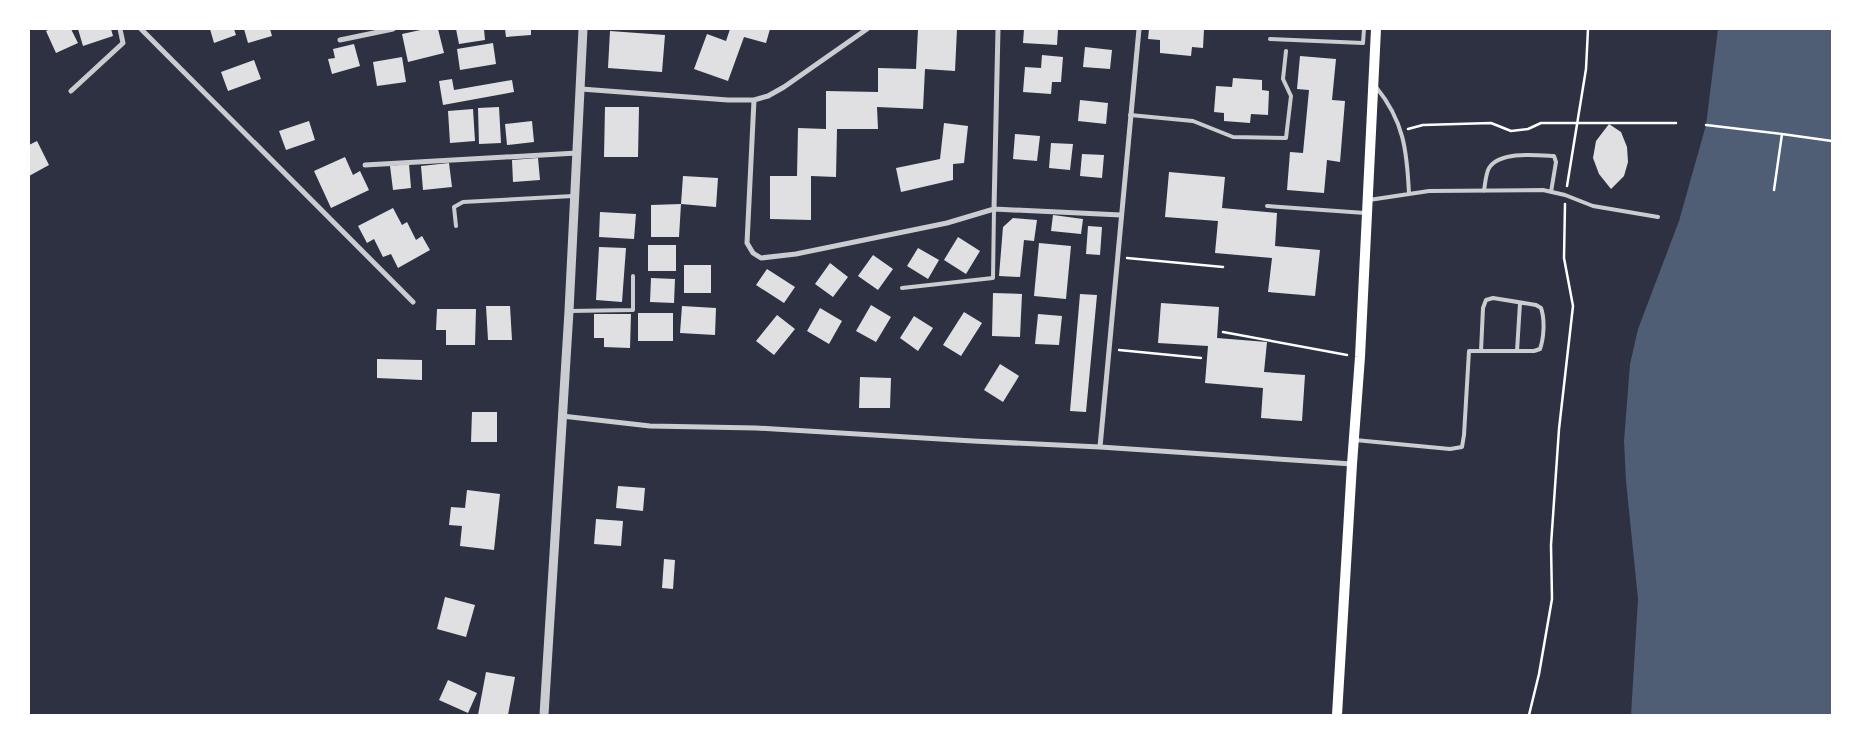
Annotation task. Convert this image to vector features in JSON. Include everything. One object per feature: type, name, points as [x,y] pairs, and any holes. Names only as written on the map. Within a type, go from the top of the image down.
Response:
[{"type":"main road","points":[[1337,715],[1369,200],[1376,29]]},
{"type":"street","points":[[71,91],[123,43],[120,29]]},
{"type":"street","points":[[141,29],[413,302]]},
{"type":"street","points":[[340,40],[392,29]]},
{"type":"street","points":[[544,715],[569,311],[583,29]]},
{"type":"street","points":[[581,89],[728,100],[754,100],[768,96],[784,87],[868,29]]},
{"type":"street","points":[[994,210],[998,29]]},
{"type":"street","points":[[1100,446],[1139,29]]},
{"type":"street","points":[[754,100],[747,243],[753,253],[761,258],[796,254],[947,223],[994,210],[1121,215]]},
{"type":"street","points":[[365,165],[577,153]]},
{"type":"street","points":[[562,416],[650,426],[756,428],[973,442],[1100,446],[1352,464]]},
{"type":"lane","points":[[1270,40],[1363,43],[1364,29]]},
{"type":"lane","points":[[1130,115],[1194,121],[1233,137],[1286,138],[1291,96],[1282,79],[1286,51]]},
{"type":"lane","points":[[1373,84],[1390,104],[1402,131],[1408,165],[1409,194]]},
{"type":"lane","points":[[1484,191],[1488,169],[1496,160],[1516,155],[1541,155],[1554,156],[1556,162],[1551,192]]},
{"type":"lane","points":[[1369,200],[1429,191],[1543,190],[1565,195],[1592,206],[1658,217]]},
{"type":"lane","points":[[456,226],[454,207],[463,202],[575,196]]},
{"type":"lane","points":[[1267,206],[1368,213]]},
{"type":"lane","points":[[902,288],[993,278],[994,210]]},
{"type":"lane","points":[[569,311],[633,310],[633,276]]},
{"type":"lane","points":[[1354,440],[1450,449],[1462,447],[1469,350],[1481,351],[1534,351],[1540,349],[1542,344],[1543,314],[1541,308],[1536,305],[1493,298],[1486,300],[1481,351]]},
{"type":"lane","points":[[1517,351],[1520,303]]},
{"type":"path","points":[[1528,715],[1539,674],[1552,599],[1551,545],[1559,429],[1573,306],[1564,258],[1565,195],[1586,68],[1588,29]]},
{"type":"path","points":[[1402,131],[1423,125],[1490,123],[1511,131],[1528,129],[1540,123],[1676,123]]},
{"type":"path","points":[[1706,126],[1782,134],[1832,142]]},
{"type":"path","points":[[1774,190],[1782,134]]},
{"type":"path","points":[[1118,257],[1224,267]]},
{"type":"path","points":[[1224,332],[1360,357]]},
{"type":"path","points":[[1110,349],[1201,358]]},
{"type":"water","points":[[1718,29],[1832,29],[1832,715],[1631,715],[1638,599],[1626,481],[1624,441],[1630,364],[1638,329],[1679,221],[1706,125]]},
{"type":"building","points":[[50,29],[71,29],[78,43],[56,53],[46,31]]},
{"type":"building","points":[[78,29],[111,29],[113,36],[83,46]]},
{"type":"building","points":[[210,29],[234,29],[236,35],[214,43]]},
{"type":"building","points":[[244,29],[270,29],[272,36],[248,43]]},
{"type":"building","points":[[425,29],[438,29],[444,53],[408,62],[402,34]]},
{"type":"building","points":[[456,29],[484,29],[485,40],[459,44]]},
{"type":"building","points":[[505,29],[531,29],[531,35],[506,37]]},
{"type":"building","points":[[730,29],[770,29],[766,43],[744,37],[728,81],[694,69],[707,34],[726,41]]},
{"type":"building","points":[[918,29],[957,29],[955,71],[925,69],[923,109],[877,107],[878,129],[837,129],[836,177],[811,176],[811,220],[770,219],[770,176],[797,176],[798,128],[826,129],[826,91],[878,92],[878,68],[916,69]]},
{"type":"building","points":[[1024,29],[1058,29],[1057,45],[1023,43]]},
{"type":"building","points":[[1149,29],[1204,29],[1203,48],[1192,47],[1191,56],[1160,53],[1160,40],[1148,39]]},
{"type":"building","points":[[610,31],[665,35],[662,72],[608,68]]},
{"type":"building","points":[[493,43],[496,64],[460,70],[457,49]]},
{"type":"building","points":[[354,44],[360,66],[332,74],[328,59],[335,58],[333,49]]},
{"type":"building","points":[[1085,47],[1112,50],[1110,69],[1083,67]]},
{"type":"building","points":[[1042,55],[1063,57],[1061,82],[1052,82],[1051,94],[1023,92],[1025,67],[1041,68]]},
{"type":"building","points":[[1300,56],[1336,59],[1332,100],[1345,101],[1340,162],[1327,160],[1324,193],[1287,190],[1290,152],[1303,153],[1309,90],[1297,89]]},
{"type":"building","points":[[402,57],[406,82],[377,86],[373,62]]},
{"type":"building","points":[[254,60],[261,79],[228,91],[221,72]]},
{"type":"building","points":[[1233,78],[1262,80],[1262,90],[1269,91],[1268,115],[1251,114],[1250,123],[1224,121],[1224,113],[1214,112],[1216,86],[1232,87]]},
{"type":"building","points":[[452,79],[454,90],[512,80],[514,92],[443,105],[439,81]]},
{"type":"building","points":[[1080,100],[1108,103],[1106,124],[1078,121]]},
{"type":"building","points":[[499,107],[501,143],[479,144],[478,108]]},
{"type":"building","points":[[605,107],[639,107],[638,157],[604,157]]},
{"type":"building","points":[[473,109],[475,141],[450,143],[448,111]]},
{"type":"building","points":[[309,121],[315,140],[286,150],[279,131]]},
{"type":"building","points":[[532,121],[534,142],[507,145],[505,124]]},
{"type":"building","points":[[944,123],[968,126],[964,163],[953,164],[953,180],[901,192],[896,168],[940,159]]},
{"type":"building","points":[[1609,124],[1621,132],[1627,147],[1628,162],[1624,176],[1611,189],[1599,174],[1593,158],[1596,141]]},
{"type":"building","points":[[1015,134],[1040,136],[1037,161],[1013,159]]},
{"type":"building","points":[[37,141],[49,165],[29,176],[29,145]]},
{"type":"building","points":[[1051,143],[1073,144],[1070,170],[1049,168]]},
{"type":"building","points":[[1082,154],[1104,155],[1102,178],[1080,176]]},
{"type":"building","points":[[345,157],[353,175],[360,171],[369,190],[331,208],[314,171]]},
{"type":"building","points":[[538,158],[540,180],[513,182],[512,160]]},
{"type":"building","points":[[449,163],[452,187],[423,190],[421,166]]},
{"type":"building","points":[[409,164],[411,188],[393,190],[390,166]]},
{"type":"building","points":[[1169,172],[1225,177],[1222,208],[1277,213],[1275,246],[1320,250],[1315,296],[1268,292],[1272,258],[1215,253],[1218,221],[1165,217]]},
{"type":"building","points":[[683,176],[718,178],[716,207],[681,204]]},
{"type":"building","points":[[681,204],[679,237],[651,237],[651,205]]},
{"type":"building","points":[[393,208],[402,225],[407,222],[416,240],[422,236],[430,250],[398,268],[391,254],[383,257],[374,239],[367,243],[358,226]]},
{"type":"building","points":[[600,212],[636,214],[634,239],[599,237]]},
{"type":"building","points":[[1053,215],[1083,219],[1081,234],[1051,231]]},
{"type":"building","points":[[1013,218],[1037,220],[1034,241],[1024,240],[1020,277],[999,276],[1003,227]]},
{"type":"building","points":[[1088,226],[1102,227],[1100,255],[1086,254]]},
{"type":"building","points":[[958,237],[980,251],[966,274],[944,260]]},
{"type":"building","points":[[1039,243],[1071,246],[1066,299],[1034,296]]},
{"type":"building","points":[[648,245],[676,245],[676,271],[648,271]]},
{"type":"building","points":[[599,247],[626,248],[622,302],[596,300]]},
{"type":"building","points":[[918,248],[939,260],[928,279],[907,266]]},
{"type":"building","points":[[873,255],[893,269],[878,290],[858,276]]},
{"type":"building","points":[[830,263],[848,277],[833,297],[815,284]]},
{"type":"building","points":[[684,265],[711,265],[711,293],[684,293]]},
{"type":"building","points":[[767,269],[795,287],[784,303],[756,285]]},
{"type":"building","points":[[651,278],[675,279],[674,303],[650,302]]},
{"type":"building","points":[[993,293],[1022,294],[1020,337],[992,336]]},
{"type":"building","points":[[1080,294],[1097,295],[1086,412],[1070,411]]},
{"type":"building","points":[[1161,303],[1219,307],[1217,338],[1267,342],[1264,372],[1305,375],[1302,421],[1261,418],[1263,388],[1205,383],[1208,346],[1158,343]]},
{"type":"building","points":[[871,305],[891,317],[876,342],[856,331]]},
{"type":"building","points":[[486,306],[510,306],[512,340],[488,340]]},
{"type":"building","points":[[682,306],[716,308],[715,335],[680,333]]},
{"type":"building","points":[[820,308],[842,321],[829,344],[807,331]]},
{"type":"building","points":[[437,309],[476,309],[475,345],[446,345],[446,330],[436,330]]},
{"type":"building","points":[[964,312],[982,323],[961,356],[943,345]]},
{"type":"building","points":[[638,313],[673,313],[673,341],[638,341]]},
{"type":"building","points":[[594,314],[631,314],[630,348],[604,347],[604,338],[594,338]]},
{"type":"building","points":[[1038,314],[1062,316],[1059,345],[1035,344]]},
{"type":"building","points":[[777,315],[795,329],[774,355],[756,341]]},
{"type":"building","points":[[914,316],[933,328],[918,351],[900,338]]},
{"type":"building","points":[[377,359],[422,360],[422,380],[377,378]]},
{"type":"building","points":[[1000,364],[1019,376],[1003,402],[984,390]]},
{"type":"building","points":[[860,377],[891,378],[890,408],[859,408]]},
{"type":"building","points":[[472,412],[497,412],[497,442],[471,442]]},
{"type":"building","points":[[618,486],[645,488],[643,511],[616,508]]},
{"type":"building","points":[[467,490],[500,494],[494,550],[460,546],[462,526],[449,525],[451,507],[465,508]]},
{"type":"building","points":[[596,519],[623,521],[621,546],[594,544]]},
{"type":"building","points":[[664,559],[675,560],[673,589],[662,588]]},
{"type":"building","points":[[445,597],[475,605],[466,637],[437,629]]},
{"type":"building","points":[[486,672],[515,677],[508,715],[478,715]]},
{"type":"building","points":[[448,680],[477,693],[468,713],[439,700]]}]
